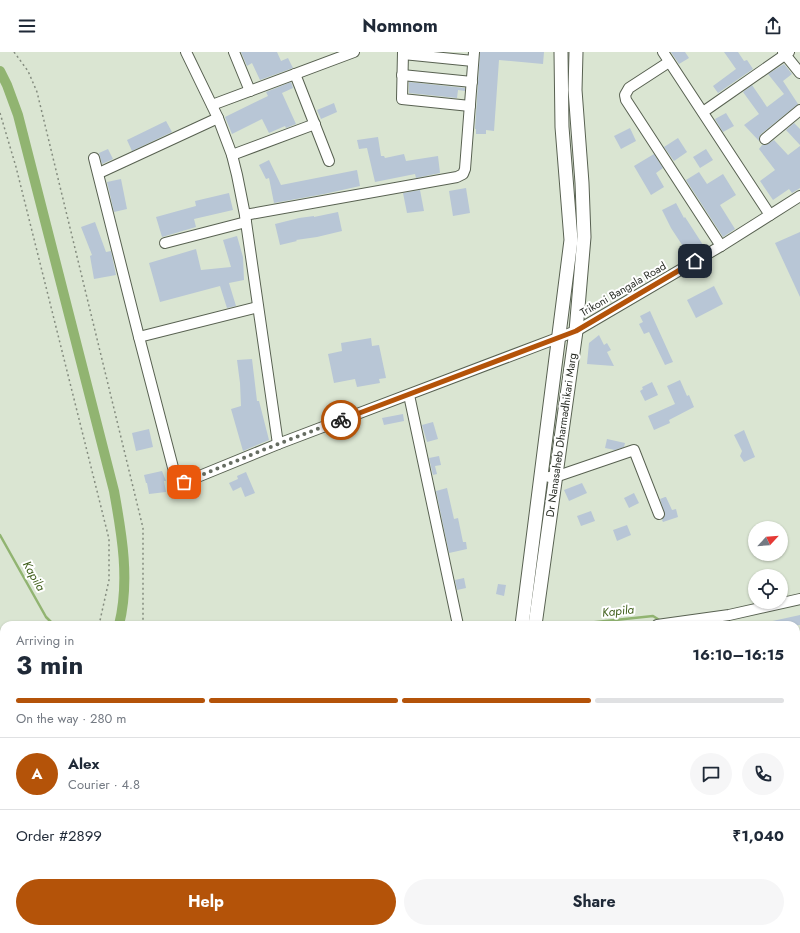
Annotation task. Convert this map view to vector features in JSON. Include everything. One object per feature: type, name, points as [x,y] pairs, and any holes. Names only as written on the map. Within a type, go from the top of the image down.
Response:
[{"type":"main road","name":"Dr Nanasaheb Dharmadhikari Marg","points":[[523,621],[571,240],[562,127],[561,52]]},
{"type":"main road","name":"Dr Nanasaheb Dharmadhikari Marg","points":[[536,621],[576,331],[584,237],[582,183],[575,90],[576,52]]},
{"type":"street","points":[[186,52],[218,118],[232,154],[245,218],[278,444]]},
{"type":"street","points":[[234,52],[250,91]]},
{"type":"street","points":[[212,105],[295,74],[330,56],[354,52]]},
{"type":"street","points":[[663,52],[770,215]]},
{"type":"street","points":[[165,242],[245,218],[460,176],[465,172],[472,82],[473,56],[403,53],[402,99],[470,106]]},
{"type":"street","points":[[703,112],[786,53],[800,73]]},
{"type":"street","points":[[669,62],[629,88],[625,95],[626,100],[721,246]]},
{"type":"street","points":[[295,74],[329,161]]},
{"type":"street","points":[[402,75],[472,82]]},
{"type":"street","points":[[765,139],[800,110]]},
{"type":"street","points":[[99,172],[218,118]]},
{"type":"street","points":[[232,154],[315,124]]},
{"type":"street","points":[[94,158],[99,172],[139,338],[258,307]]},
{"type":"street","name":"Trikoni Bangala Road","points":[[139,338],[175,476],[179,481],[184,482],[278,444],[576,331],[721,246],[800,196]]},
{"type":"street","points":[[409,395],[457,621]]},
{"type":"street","points":[[541,476],[555,477],[634,450],[659,514]]},
{"type":"street","points":[[686,621],[729,615],[800,599]]},
{"type":"path","points":[[14,52],[28,71],[37,92],[143,528],[144,621]]},
{"type":"path","points":[[0,113],[16,167],[109,539],[109,580],[100,621]]},
{"type":"building","points":[[241,52],[277,52],[281,61],[288,58],[293,68],[260,80],[252,63],[247,66]]},
{"type":"building","points":[[480,52],[544,52],[543,64],[499,60],[494,131],[486,130],[486,134],[476,134],[475,129]]},
{"type":"building","points":[[671,52],[685,52],[689,58],[679,64]]},
{"type":"building","points":[[724,52],[738,52],[744,61],[747,60],[753,69],[718,93],[713,86],[736,69]]},
{"type":"building","points":[[784,64],[792,74],[783,81],[798,104],[761,134],[759,141],[744,125],[759,114],[743,92],[752,85],[767,107],[784,94],[768,74]]},
{"type":"building","points":[[291,82],[293,88],[282,93],[296,124],[286,128],[285,126],[269,133],[262,119],[232,134],[225,117],[268,96],[266,92]]},
{"type":"building","points":[[409,82],[465,88],[465,91],[458,90],[457,98],[409,93]]},
{"type":"building","points":[[334,103],[337,112],[321,119],[317,110]]},
{"type":"building","points":[[726,113],[734,126],[723,132],[715,119]]},
{"type":"building","points":[[166,121],[172,132],[132,151],[127,140]]},
{"type":"building","points":[[794,123],[800,129],[800,145],[786,130]]},
{"type":"building","points":[[630,128],[636,141],[621,149],[614,136]]},
{"type":"building","points":[[378,137],[381,156],[384,156],[385,158],[404,154],[406,161],[438,156],[440,173],[416,178],[415,174],[375,182],[367,148],[359,149],[357,140]]},
{"type":"building","points":[[678,138],[687,152],[674,161],[664,147]]},
{"type":"building","points":[[774,140],[788,155],[800,146],[800,188],[792,193],[789,189],[773,200],[760,181],[775,170],[759,149],[762,145],[766,145]]},
{"type":"building","points":[[108,149],[113,159],[102,164],[99,153]]},
{"type":"building","points":[[706,149],[713,160],[700,168],[693,157]]},
{"type":"building","points":[[654,154],[663,168],[656,173],[664,187],[651,195],[634,166]]},
{"type":"building","points":[[269,160],[281,185],[357,170],[360,186],[274,203],[269,178],[266,179],[259,165]]},
{"type":"building","points":[[699,172],[707,184],[723,174],[736,195],[720,205],[735,229],[723,237],[686,180]]},
{"type":"building","points":[[121,179],[127,209],[114,212],[107,182]]},
{"type":"building","points":[[466,188],[470,213],[453,216],[449,191]]},
{"type":"building","points":[[420,190],[424,211],[407,213],[403,193]]},
{"type":"building","points":[[229,193],[233,210],[194,219],[196,227],[162,237],[156,217],[196,206],[195,201]]},
{"type":"building","points":[[676,203],[684,218],[685,217],[705,248],[690,257],[671,228],[662,210]]},
{"type":"building","points":[[338,212],[342,231],[296,240],[297,241],[280,245],[275,224],[299,218],[314,217]]},
{"type":"building","points":[[95,222],[106,252],[111,251],[116,275],[94,279],[90,256],[92,255],[81,227]]},
{"type":"building","points":[[800,232],[800,297],[775,243]]},
{"type":"building","points":[[237,236],[243,257],[244,280],[229,283],[236,306],[227,308],[220,286],[160,302],[149,263],[196,249],[201,270],[231,267],[223,240]]},
{"type":"building","points":[[714,286],[723,304],[696,318],[687,300]]},
{"type":"building","points":[[650,311],[673,362],[665,365],[649,332],[644,334],[639,324],[643,322],[640,316]]},
{"type":"building","points":[[599,335],[604,345],[607,343],[611,350],[607,352],[614,366],[587,364],[589,343]]},
{"type":"building","points":[[371,338],[372,346],[379,345],[386,378],[379,379],[380,383],[357,387],[355,379],[334,383],[328,354],[342,351],[341,343]]},
{"type":"building","points":[[252,359],[257,401],[259,401],[269,440],[243,451],[231,409],[241,406],[237,360]]},
{"type":"building","points":[[680,380],[694,407],[669,420],[670,423],[654,430],[648,416],[675,404],[667,386]]},
{"type":"building","points":[[652,382],[658,395],[645,401],[640,391],[643,389],[642,387]]},
{"type":"building","points":[[403,414],[404,421],[384,425],[382,418]]},
{"type":"building","points":[[433,422],[438,439],[427,442],[422,425]]},
{"type":"building","points":[[149,429],[153,447],[136,451],[132,433]]},
{"type":"building","points":[[744,430],[755,457],[744,462],[740,456],[742,451],[734,435]]},
{"type":"building","points":[[607,439],[625,443],[624,447],[615,450],[605,448]]},
{"type":"building","points":[[439,456],[441,465],[435,466],[437,474],[433,475],[429,458]]},
{"type":"building","points":[[162,471],[166,481],[164,481],[166,492],[149,494],[144,475]]},
{"type":"building","points":[[246,472],[255,493],[245,497],[241,487],[233,491],[229,483],[238,479],[237,476]]},
{"type":"building","points":[[582,483],[587,493],[569,501],[564,490]]},
{"type":"building","points":[[447,488],[454,519],[458,518],[463,542],[466,542],[467,549],[449,553],[436,491]]},
{"type":"building","points":[[634,493],[639,503],[629,508],[624,498]]},
{"type":"building","points":[[665,497],[672,510],[676,509],[678,517],[663,522],[662,520],[665,515],[660,499]]},
{"type":"building","points":[[591,511],[595,521],[581,526],[577,516]]},
{"type":"building","points":[[627,525],[631,535],[617,541],[613,530]]},
{"type":"building","points":[[464,578],[466,588],[457,590],[455,580]]},
{"type":"building","points":[[498,584],[506,585],[504,596],[496,594]]},
{"type":"building","points":[[800,615],[800,621],[773,621]]},
{"type":"waterway","points":[[0,71],[18,115],[114,491],[124,558],[124,592],[120,621]]},
{"type":"waterway","name":"Kapila","points":[[0,535],[46,617],[50,621]]},
{"type":"waterway","name":"Kapila","points":[[606,621],[653,616],[661,621]]},
{"type":"way so far","points":[[184,482],[341,420]]},
{"type":"route","points":[[341,420],[576,331],[695,261]]}]
